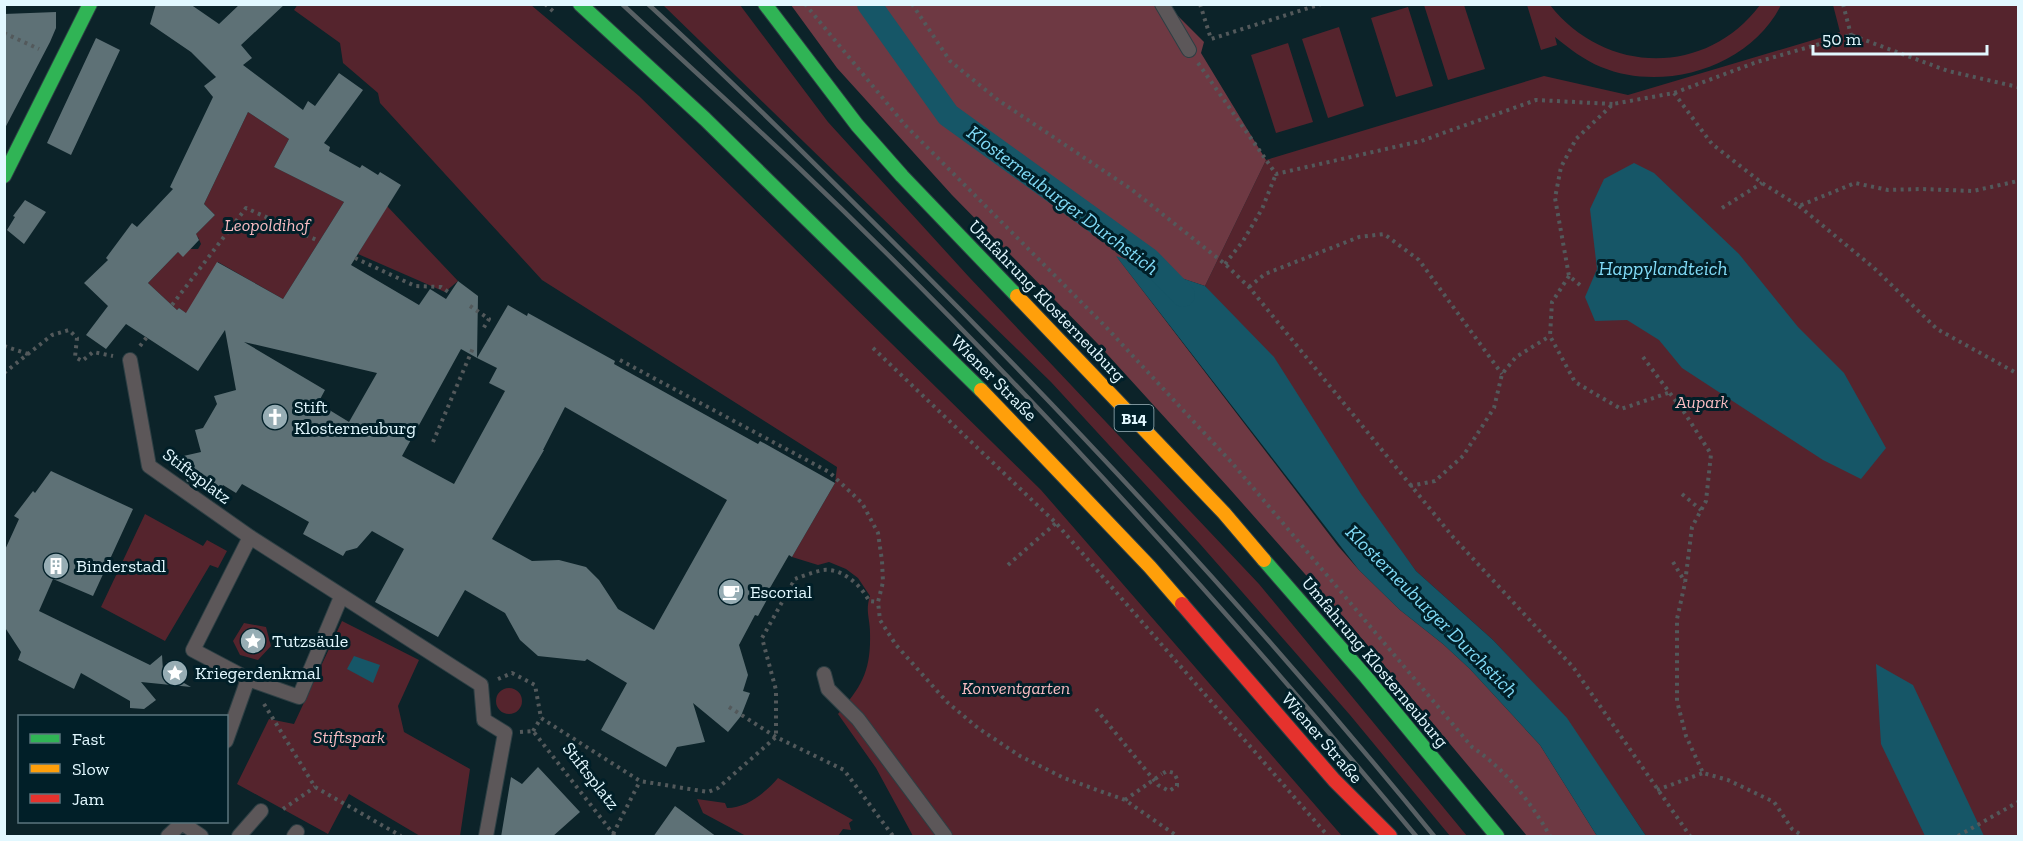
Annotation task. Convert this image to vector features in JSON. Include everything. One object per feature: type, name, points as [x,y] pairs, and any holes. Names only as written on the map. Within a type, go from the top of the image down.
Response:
[{"type":"street","points":[[4,176],[90,4]]},
{"type":"street","name":"Wiener Straße","points":[[580,4],[705,119],[1000,408],[1150,567],[1355,803],[1390,837]]},
{"type":"street","name":"Umfahrung Klosterneuburg","points":[[765,4],[857,125],[902,176],[1224,513],[1366,677],[1497,837]]},
{"type":"street","name":"Wiener Straße","points":[[1355,803],[1362,823],[1371,837]]},
{"type":"lane","points":[[1162,4],[1189,50]]},
{"type":"lane","name":"Stiftsplatz","points":[[130,360],[149,466],[250,537],[481,685]]},
{"type":"lane","points":[[250,537],[193,650],[248,679],[299,698],[341,597]]},
{"type":"lane","points":[[824,674],[828,689],[858,719],[945,837]]},
{"type":"lane","points":[[228,735],[248,679]]},
{"type":"lane","points":[[481,685],[484,720],[505,733],[486,837]]},
{"type":"lane","points":[[240,837],[261,811]]},
{"type":"lane","points":[[168,837],[181,823]]},
{"type":"lane","points":[[183,823],[201,837]]},
{"type":"path","points":[[545,4],[562,19]]},
{"type":"path","points":[[805,4],[905,125],[1097,318],[1233,464],[1472,747],[1492,760],[1534,807],[1550,837]]},
{"type":"path","points":[[912,4],[950,61],[998,100],[1131,189],[1226,264],[1249,287],[1453,537],[1573,667],[1690,837]]},
{"type":"path","points":[[1200,4],[1211,39],[1321,4]]},
{"type":"path","points":[[1843,4],[1851,35]]},
{"type":"path","points":[[4,33],[61,60]]},
{"type":"path","points":[[1276,174],[1421,141],[1536,100],[1613,104],[1674,93],[1757,62],[1851,35],[1948,71],[2019,87]]},
{"type":"path","points":[[1189,50],[1276,174]]},
{"type":"path","points":[[1674,93],[1712,144],[1762,183],[1799,206],[1874,268],[1937,329],[2019,374]]},
{"type":"path","points":[[1580,285],[1569,276],[1555,198],[1561,167],[1576,139],[1613,104]]},
{"type":"path","points":[[1226,264],[1262,209],[1276,174]]},
{"type":"path","points":[[1799,206],[1855,183],[1888,190],[1973,191],[2019,181]]},
{"type":"path","points":[[1722,208],[1762,183]]},
{"type":"path","points":[[172,305],[246,208],[319,241]]},
{"type":"path","points":[[1249,287],[1265,274],[1348,241],[1359,237],[1384,234],[1419,260],[1502,374]]},
{"type":"path","points":[[355,258],[416,286],[441,287],[450,293]]},
{"type":"path","points":[[1569,276],[1552,302],[1550,336],[1575,382],[1621,409],[1668,393]]},
{"type":"path","points":[[470,306],[489,319],[483,329]]},
{"type":"path","points":[[4,373],[52,335],[69,330],[77,338],[75,357],[82,361],[93,352],[130,360]]},
{"type":"path","points":[[1410,486],[1435,481],[1462,456],[1494,408],[1502,374],[1516,357],[1550,336]]},
{"type":"path","points":[[4,346],[28,354]]},
{"type":"path","points":[[433,442],[473,348]]},
{"type":"path","points":[[873,348],[1056,523],[1328,837]]},
{"type":"path","points":[[1643,357],[1684,412],[1711,454],[1706,501],[1692,527],[1685,583],[1677,619],[1677,701],[1686,736],[1703,773]]},
{"type":"path","points":[[620,360],[829,472],[862,503],[878,533],[883,582],[878,602],[879,620],[896,645],[948,702],[978,728],[1020,756],[1064,778],[1125,800],[1176,837]]},
{"type":"path","points":[[1682,494],[1701,510]]},
{"type":"path","points":[[1008,565],[1056,523]]},
{"type":"path","points":[[1674,562],[1685,583]]},
{"type":"path","points":[[541,718],[640,781],[708,792],[718,788],[776,736],[776,690],[762,638],[795,579],[825,570],[844,575],[857,584],[869,601],[878,602]]},
{"type":"path","points":[[481,685],[512,674],[535,685],[541,718],[533,731],[505,733]]},
{"type":"path","points":[[248,679],[288,740],[315,787],[401,837]]},
{"type":"path","points":[[729,707],[776,736],[844,770],[893,837]]},
{"type":"path","points":[[1096,709],[1158,785],[1169,791],[1177,786],[1177,779],[1174,773],[1167,771],[1162,774],[1149,783],[1125,800]]},
{"type":"path","name":"Stiftsplatz","points":[[533,731],[614,835]]},
{"type":"path","points":[[1658,790],[1703,773],[1728,780],[1774,802],[1792,829],[1803,837]]},
{"type":"path","points":[[614,835],[640,781]]},
{"type":"path","points":[[283,809],[315,787]]},
{"type":"path","points":[[1958,837],[2018,802]]},
{"type":"green space","name":"Konventgarten","points":[[298,4],[531,5],[639,96],[1041,490],[1342,836],[913,836],[876,768],[838,714],[859,686],[867,668],[870,646],[868,610],[870,596],[858,578],[846,569],[829,562],[818,565],[792,557],[835,483],[837,467],[542,280],[380,103],[378,93],[343,63],[340,43],[294,10]]},
{"type":"green space","points":[[663,5],[740,5],[828,122],[969,277],[1259,584],[1467,836],[1450,836],[1350,715],[1200,544],[1051,382]]},
{"type":"green space","points":[[1424,5],[1464,5],[1485,69],[1448,80]]},
{"type":"green space","points":[[1527,5],[1550,5],[1573,28],[1598,45],[1626,55],[1655,58],[1684,55],[1712,45],[1738,29],[1760,5],[1781,5],[1767,27],[1749,44],[1727,59],[1703,69],[1677,75],[1651,77],[1626,74],[1601,67],[1583,58],[1555,37],[1557,45],[1541,50]]},
{"type":"green space","name":"Aupark","points":[[1833,5],[2018,5],[2018,836],[1646,836],[1566,718],[1493,640],[1416,571],[1205,286],[1266,160],[1544,76],[1628,95],[1840,32]]},
{"type":"green space","points":[[1408,7],[1433,86],[1396,97],[1371,18]]},
{"type":"green space","points":[[1339,27],[1364,106],[1328,118],[1302,39]]},
{"type":"green space","points":[[1288,43],[1313,122],[1276,133],[1251,55]]},
{"type":"green space","name":"Leopoldihof","points":[[248,112],[289,139],[274,167],[344,202],[283,299],[218,262],[187,314],[179,308],[177,310],[148,283],[178,252],[183,256],[190,249],[198,249],[201,244],[198,237],[194,236],[215,215],[204,204]]},
{"type":"green space","points":[[387,206],[458,281],[445,292],[358,254]]},
{"type":"green space","points":[[145,514],[203,546],[207,540],[227,551],[218,568],[210,565],[165,641],[101,607]]},
{"type":"green space","name":"Stiftspark","points":[[342,621],[419,660],[398,706],[404,732],[470,769],[460,836],[420,836],[349,794],[328,834],[237,784],[269,719],[294,724]]},
{"type":"green space","points":[[244,623],[266,627],[271,646],[258,660],[240,655],[233,641]]},
{"type":"green space","points":[[509,688],[518,692],[522,701],[518,710],[509,714],[500,710],[496,701],[500,692]]},
{"type":"green space","points":[[778,778],[853,820],[849,823],[851,830],[843,829],[838,836],[746,836],[703,813],[697,799],[725,803],[727,808],[742,805],[768,789]]},
{"type":"shaded area","points":[[791,5],[1169,5],[1204,42],[1201,53],[1266,160],[1205,286],[1117,257],[1338,546],[1400,610],[1470,669],[1540,745],[1597,836],[1527,836],[1358,634],[1228,487],[1097,343],[952,195],[837,68]]},
{"type":"water","name":"Happylandteich","points":[[1634,163],[1654,173],[1739,254],[1798,327],[1844,373],[1886,448],[1861,479],[1823,460],[1682,368],[1659,340],[1627,320],[1595,321],[1585,297],[1597,269],[1590,209],[1604,179]]},
{"type":"water","points":[[1116,256],[1205,286],[1274,357],[1361,494],[1416,571],[1493,640],[1567,718],[1646,836],[1597,836],[1540,745],[1470,669],[1400,610],[1359,570]]},
{"type":"water","points":[[354,656],[380,665],[373,683],[347,669]]},
{"type":"water","points":[[1876,664],[1913,685],[1984,836],[1925,836],[1881,744]]},
{"type":"building","name":"Stift Klosterneuburg","points":[[156,4],[190,4],[219,24],[240,4],[285,4],[241,45],[252,58],[243,65],[303,110],[308,101],[315,106],[339,73],[363,90],[324,143],[330,147],[329,151],[360,168],[362,165],[378,175],[380,172],[401,185],[351,265],[419,305],[430,289],[446,299],[458,281],[478,296],[477,358],[508,305],[527,316],[528,313],[615,361],[614,364],[758,444],[760,441],[835,483],[792,557],[789,555],[767,593],[770,594],[758,616],[755,615],[739,645],[748,675],[743,691],[750,693],[741,716],[728,732],[693,703],[705,742],[677,747],[666,767],[601,730],[627,683],[587,659],[585,661],[538,656],[520,640],[505,613],[465,590],[438,637],[375,602],[404,549],[372,531],[357,548],[346,551],[343,556],[303,534],[309,522],[242,484],[236,493],[223,485],[215,501],[205,476],[187,482],[179,457],[201,452],[195,430],[203,428],[217,404],[214,396],[236,390],[225,330],[198,371],[126,324],[106,349],[86,335],[108,306],[84,283],[108,260],[106,258],[132,223],[137,227],[173,189],[170,187],[213,97],[204,86],[216,77],[191,52],[150,24]],"holes":[[[248,112],[289,139],[274,167],[344,202],[283,299],[217,262],[186,313],[179,308],[177,310],[148,283],[178,252],[183,257],[199,240],[196,234],[215,215],[204,204]],[[244,342],[377,373],[349,422],[318,403],[325,390]],[[461,349],[497,368],[489,383],[505,391],[454,484],[402,456]],[[565,407],[727,500],[654,630],[618,609],[599,580],[586,567],[559,560],[532,561],[492,539]]]},
{"type":"building","points":[[56,12],[56,28],[50,42],[4,130],[4,14]]},
{"type":"building","points":[[96,38],[120,50],[71,155],[47,143]]},
{"type":"building","points":[[25,200],[46,212],[24,244],[7,230],[15,217],[13,216]]},
{"type":"building","name":"Binderstadl","points":[[51,471],[133,509],[93,596],[53,579],[39,611],[150,665],[162,655],[163,671],[191,687],[141,682],[156,700],[144,709],[130,708],[130,701],[81,673],[74,689],[18,660],[21,652],[4,626],[4,552],[19,519],[14,516]]},
{"type":"building","points":[[538,767],[580,812],[552,837],[501,837],[511,777],[522,784]]},
{"type":"building","points":[[675,806],[717,837],[653,837]]},
{"type":"waterway","name":"Klosterneuburger Durchstich","points":[[869,4],[948,115],[1149,260],[1183,295]]},
{"type":"railway","points":[[622,4],[778,148],[962,329],[1194,578],[1416,836]]},
{"type":"railway","points":[[648,4],[746,96],[973,323],[1110,465],[1307,685],[1434,836]]},
{"type":"traffic: fast","points":[[4,176],[90,4]]},
{"type":"traffic: fast","points":[[580,4],[705,119],[981,390]]},
{"type":"traffic: fast","points":[[765,4],[857,125],[902,176],[1017,296]]},
{"type":"traffic: fast","points":[[1264,560],[1366,677],[1497,836]]},
{"type":"traffic: slow","points":[[1017,296],[1224,513],[1264,560]]},
{"type":"traffic: slow","points":[[981,390],[1150,567],[1182,604]]},
{"type":"traffic: jam","points":[[1182,604],[1334,780],[1390,836]]},
{"type":"place","name":"Stift Klosterneuburg","points":[[275,417]]},
{"type":"place","name":"Binderstadl","points":[[56,566]]},
{"type":"place","name":"Escorial","points":[[731,592]]},
{"type":"place","name":"Tutzsäule","points":[[253,641]]},
{"type":"place","name":"Kriegerdenkmal","points":[[175,673]]}]
